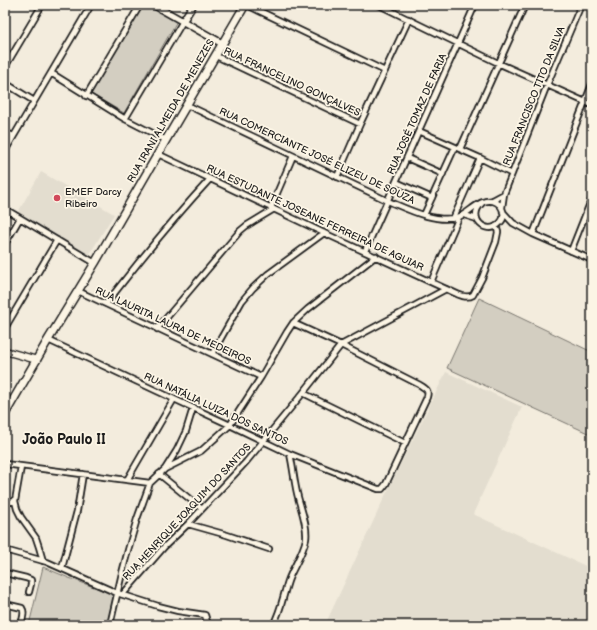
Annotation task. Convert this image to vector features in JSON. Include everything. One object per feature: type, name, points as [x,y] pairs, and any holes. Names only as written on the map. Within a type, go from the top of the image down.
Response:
[{"type":"main road","name":"RUA IRANI ALMEIDA DE MENEZES","points":[[5,413],[95,263],[246,5]]},
{"type":"street","points":[[5,67],[42,5]]},
{"type":"street","points":[[5,151],[92,5]]},
{"type":"street","points":[[86,96],[140,5]]},
{"type":"street","points":[[154,5],[223,44]]},
{"type":"street","points":[[125,119],[193,5]]},
{"type":"street","points":[[246,5],[385,71]]},
{"type":"street","points":[[379,5],[498,63],[592,105]]},
{"type":"street","name":"RUA JOSÉ TOMAZ DE FARIA","points":[[365,251],[475,5]]},
{"type":"street","points":[[424,215],[443,174],[458,148],[525,5]]},
{"type":"street","name":"RUA FRANCISCO TITO DA SILVA","points":[[503,210],[504,194],[581,5]]},
{"type":"street","points":[[337,177],[409,20]]},
{"type":"street","name":"RUA FRANCELINO GONÇALVES","points":[[216,56],[360,124]]},
{"type":"street","points":[[51,74],[125,119],[166,140]]},
{"type":"street","points":[[5,83],[34,101]]},
{"type":"street","points":[[533,234],[592,84]]},
{"type":"street","name":"RUA COMERCIANTE JOSÉ ELIZEU DE SOUZA","points":[[187,105],[388,201],[424,215],[435,218],[453,219],[462,216],[476,205],[482,203]]},
{"type":"street","points":[[419,131],[512,174]]},
{"type":"street","points":[[5,132],[13,136]]},
{"type":"street","name":"RUA ESTUDANTE JOSEANE FERREIRA DE AGUIAR","points":[[158,154],[324,233],[466,297],[473,295],[482,278],[497,240],[498,225]]},
{"type":"street","points":[[157,328],[240,231],[272,208],[293,156]]},
{"type":"street","points":[[407,158],[443,174]]},
{"type":"street","points":[[453,219],[480,158]]},
{"type":"street","points":[[106,304],[184,207],[210,179]]},
{"type":"street","points":[[396,182],[432,198]]},
{"type":"street","points":[[491,201],[504,194]]},
{"type":"street","points":[[571,251],[592,198]]},
{"type":"street","points":[[513,223],[498,225],[490,228],[481,225],[477,219],[477,210],[479,206],[486,201],[495,202],[499,204],[513,223],[533,234],[592,260]]},
{"type":"street","points":[[5,209],[95,263]]},
{"type":"street","points":[[498,225],[503,216],[503,210]]},
{"type":"street","points":[[431,282],[462,216],[477,219]]},
{"type":"street","points":[[5,244],[20,218]]},
{"type":"street","points":[[212,354],[242,301],[253,288],[268,274],[324,233]]},
{"type":"street","points":[[5,328],[57,240]]},
{"type":"street","points":[[110,625],[120,594],[130,544],[150,483],[165,469],[201,451],[230,425],[293,323],[308,309],[376,256]]},
{"type":"street","points":[[341,345],[446,289]]},
{"type":"street","name":"RUA LAURITA LAURA DE MEDEIROS","points":[[78,291],[260,377]]},
{"type":"street","points":[[293,323],[341,345],[420,385],[427,390],[428,393],[405,443],[303,393]]},
{"type":"street","name":"RUA NATÁLIA LUIZA DOS SANTOS","points":[[48,340],[290,454],[378,489],[382,489],[386,484],[405,443]]},
{"type":"street","name":"RUA HENRIQUE JOAQUIM DO SANTOS","points":[[120,594],[246,462],[341,345]]},
{"type":"street","points":[[5,352],[37,360]]},
{"type":"street","points":[[127,480],[174,399]]},
{"type":"street","points":[[165,469],[177,450],[186,431],[193,408]]},
{"type":"street","points":[[273,625],[279,612],[290,574],[303,549],[306,537],[290,454]]},
{"type":"street","points":[[5,464],[150,483]]},
{"type":"street","points":[[21,466],[15,501],[21,517],[36,538],[43,561]]},
{"type":"street","points":[[62,568],[77,511],[83,474]]},
{"type":"street","points":[[159,474],[202,509]]},
{"type":"street","points":[[5,503],[15,501]]},
{"type":"street","points":[[188,524],[232,536],[269,549]]},
{"type":"street","points":[[5,550],[62,568],[120,594],[178,611],[205,615],[208,625]]},
{"type":"street","points":[[5,573],[31,580],[29,592]]},
{"type":"street","points":[[5,604],[22,608],[24,611],[22,621]]},
{"type":"shaded area","points":[[143,5],[149,5],[177,21],[124,113],[91,94]]},
{"type":"shaded area","name":"EMEF Darcy Ribeiro","points":[[41,172],[114,214],[89,255],[17,214]]},
{"type":"shaded area","points":[[479,298],[592,352],[592,435],[447,368]]},
{"type":"shaded area","points":[[446,372],[522,407],[473,514],[592,569],[592,625],[325,625],[385,496]]},
{"type":"shaded area","points":[[43,567],[116,595],[109,625],[29,625]]},
{"type":"place","name":"EMEF Darcy Ribeiro","points":[[57,198]]},
{"type":"district","name":"João Paulo II","points":[[64,439]]}]
